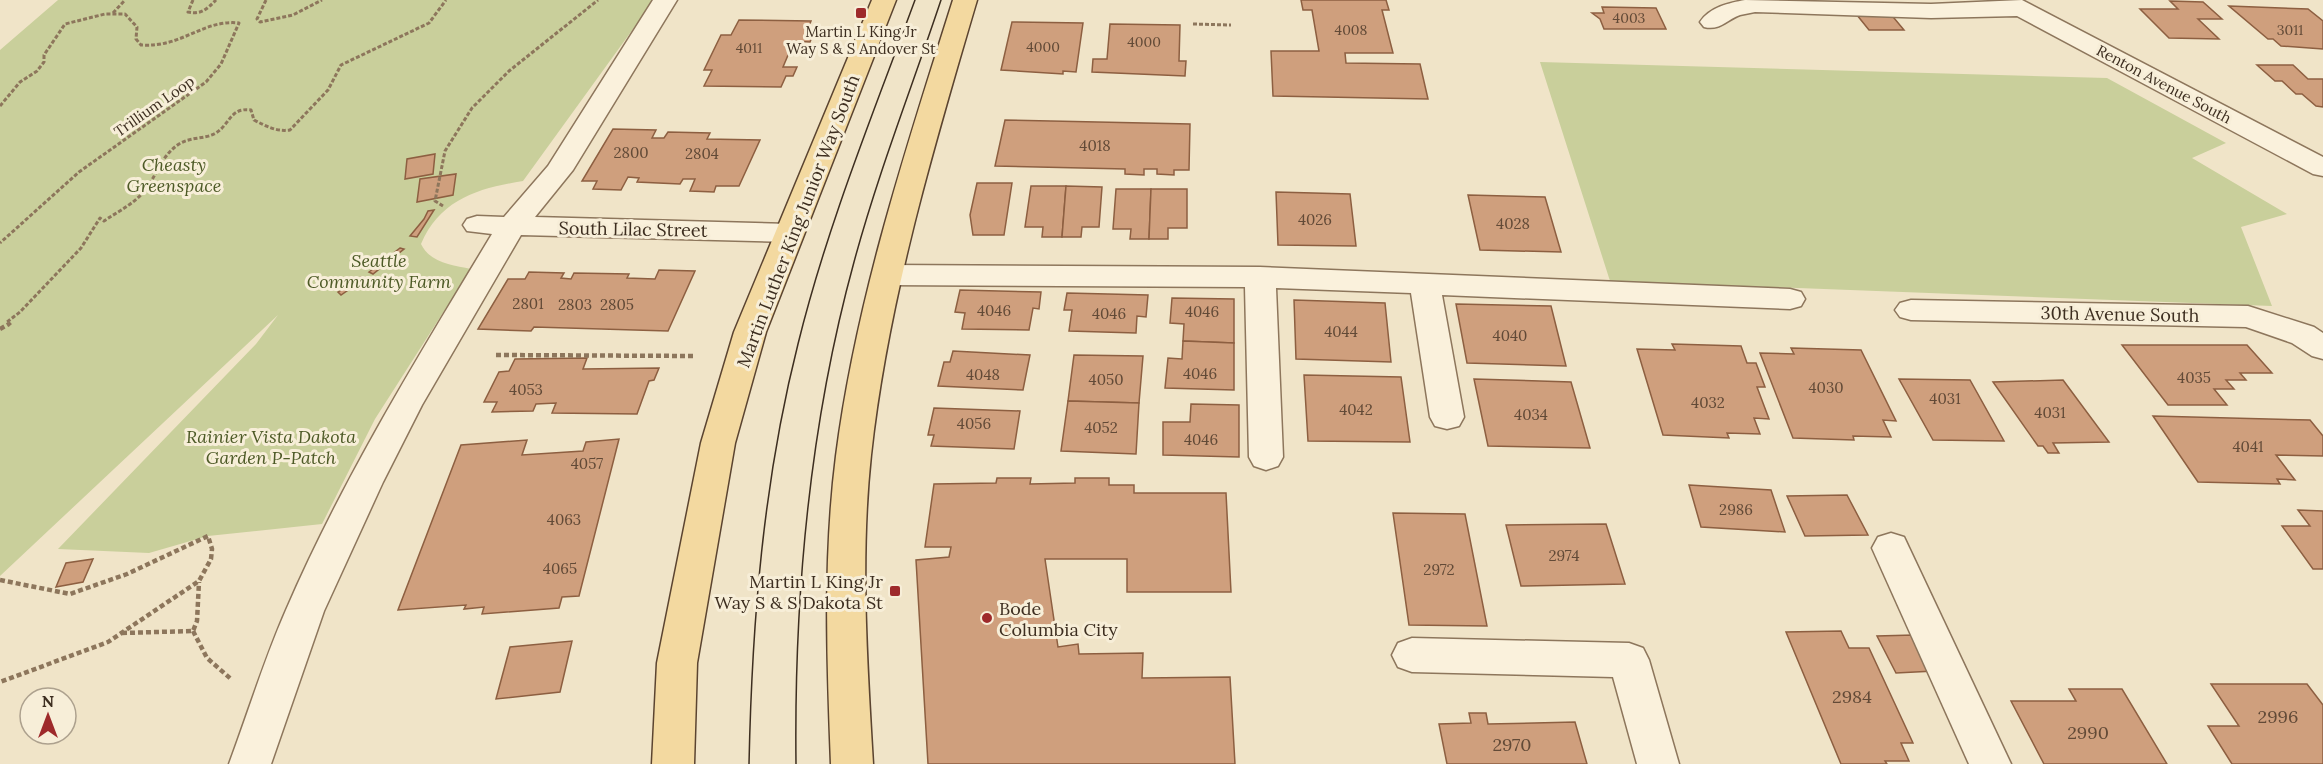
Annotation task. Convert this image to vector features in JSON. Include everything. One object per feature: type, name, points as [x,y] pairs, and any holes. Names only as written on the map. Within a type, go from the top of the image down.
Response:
[{"type":"main road","name":"Martin Luther King Junior Way South","points":[[673,764],[677,663],[718,443],[750,332],[884,0]]},
{"type":"main road","points":[[852,764],[846,658],[851,484],[859,415],[887,275],[965,0]]},
{"type":"street","points":[[250,764],[305,611],[365,483],[406,404],[512,226],[559,170],[665,0]]},
{"type":"street","points":[[1712,22],[1731,10],[1755,5],[1931,11],[2012,4]]},
{"type":"street","name":"Renton Avenue South","points":[[2012,4],[2323,168]]},
{"type":"street","name":"South Lilac Street","points":[[477,225],[789,233]]},
{"type":"street","points":[[887,275],[1260,277],[1790,299]]},
{"type":"street","points":[[1260,277],[1266,457]]},
{"type":"street","points":[[1425,284],[1447,417]]},
{"type":"street","name":"30th Avenue South","points":[[1911,310],[2248,317],[2303,335],[2323,348]]},
{"type":"street","points":[[1891,548],[1990,764]]},
{"type":"street","points":[[1412,655],[1629,660],[1658,764]]},
{"type":"path","points":[[0,106],[20,82],[37,71],[44,62],[44,55],[65,24],[70,21],[113,13],[125,0]]},
{"type":"path","points":[[192,0],[188,12],[193,14],[206,10],[216,0]]},
{"type":"path","points":[[266,0],[257,19],[260,21],[287,17],[304,11],[322,0]]},
{"type":"path","points":[[0,329],[10,324],[7,322],[20,312],[81,248],[90,230],[100,218],[104,221],[133,203],[151,182],[154,174],[176,144],[199,135],[214,134],[228,116],[242,109],[251,110],[254,120],[262,124],[282,132],[290,130],[328,90],[341,65],[429,23],[446,0]]},
{"type":"path","points":[[449,210],[435,201],[445,151],[472,108],[508,71],[559,30],[566,28],[598,0]]},
{"type":"path","name":"Trillium Loop","points":[[0,243],[79,172],[206,82],[221,64],[239,23],[228,21],[175,42],[157,46],[141,45],[136,39],[137,27],[131,19],[124,14],[113,13]]},
{"type":"path","points":[[1193,24],[1231,25]]},
{"type":"path","points":[[496,355],[694,356]]},
{"type":"path","points":[[0,580],[70,594],[127,574],[208,536],[212,549],[211,559],[199,581],[197,621],[194,631],[207,658],[239,686]]},
{"type":"path","points":[[0,682],[108,642],[199,581]]},
{"type":"path","points":[[121,633],[194,631]]},
{"type":"green space","name":"Cheasty Greenspace","points":[[58,0],[654,0],[523,181],[491,187],[463,198],[439,216],[429,229],[421,244],[430,255],[442,262],[471,269],[375,419],[322,524],[208,536],[149,553],[58,549],[256,344],[278,315],[0,576],[0,50]]},
{"type":"green space","points":[[1540,62],[2107,78],[2226,143],[2192,158],[2287,214],[2241,227],[2272,306],[1610,281]]},
{"type":"building","points":[[1301,0],[1386,0],[1389,10],[1382,10],[1393,53],[1345,53],[1346,63],[1420,64],[1428,99],[1273,96],[1271,51],[1319,51],[1312,10],[1303,10]]},
{"type":"building","points":[[2170,1],[2203,2],[2222,19],[2198,19],[2219,39],[2169,38],[2140,9],[2178,9]]},
{"type":"building","points":[[2229,6],[2308,9],[2323,21],[2323,49],[2281,46],[2273,39],[2268,39]]},
{"type":"building","points":[[1602,7],[1656,8],[1666,29],[1604,29],[1600,19],[1592,13],[1604,13]]},
{"type":"building","points":[[1889,12],[1904,30],[1869,30],[1857,15]]},
{"type":"building","points":[[739,20],[811,21],[807,31],[814,32],[810,42],[794,41],[783,67],[797,67],[793,76],[786,76],[781,87],[704,86],[712,70],[704,70],[721,35],[731,35]]},
{"type":"building","points":[[1012,22],[1083,23],[1076,72],[1063,71],[1063,74],[1001,70]]},
{"type":"building","points":[[1110,24],[1180,25],[1179,61],[1186,61],[1185,76],[1092,72],[1093,59],[1107,59]]},
{"type":"building","points":[[2257,65],[2293,65],[2308,79],[2323,79],[2323,107],[2316,106],[2302,94],[2296,94],[2282,81],[2275,81]]},
{"type":"building","points":[[1005,120],[1190,124],[1189,170],[1174,170],[1174,175],[1157,174],[1157,169],[1144,169],[1144,175],[1125,174],[1125,169],[995,166]]},
{"type":"building","points":[[613,129],[656,130],[652,138],[664,138],[668,132],[710,133],[707,139],[760,140],[739,186],[716,186],[714,192],[690,191],[695,179],[683,179],[680,184],[637,182],[639,178],[628,177],[621,190],[593,189],[597,181],[582,181]]},
{"type":"building","points":[[435,154],[433,174],[405,179],[407,159]]},
{"type":"building","points":[[456,174],[453,195],[417,202],[420,179]]},
{"type":"building","points":[[977,183],[1012,183],[1004,235],[973,235],[970,215]]},
{"type":"building","points":[[1031,186],[1066,186],[1062,237],[1042,237],[1043,227],[1025,227]]},
{"type":"building","points":[[1066,186],[1102,187],[1099,227],[1082,227],[1081,237],[1062,237]]},
{"type":"building","points":[[1116,189],[1151,189],[1149,239],[1130,239],[1131,229],[1113,229]]},
{"type":"building","points":[[1151,189],[1187,189],[1187,228],[1168,228],[1168,239],[1149,239]]},
{"type":"building","points":[[1276,192],[1350,194],[1356,246],[1278,245]]},
{"type":"building","points":[[1468,195],[1545,197],[1561,252],[1480,250]]},
{"type":"building","points":[[434,210],[417,237],[410,236],[428,211]]},
{"type":"building","points":[[400,248],[404,249],[373,274],[369,272]]},
{"type":"building","points":[[659,270],[695,271],[668,331],[534,327],[531,331],[478,329],[508,279],[525,279],[529,272],[564,273],[561,278],[571,279],[574,273],[629,274],[627,278],[655,279]]},
{"type":"building","points":[[361,277],[364,279],[341,295],[338,292]]},
{"type":"building","points":[[960,290],[1041,292],[1039,309],[1033,308],[1029,330],[962,329],[965,313],[955,312]]},
{"type":"building","points":[[1067,293],[1148,295],[1146,317],[1137,316],[1136,333],[1069,331],[1072,310],[1064,310]]},
{"type":"building","points":[[1172,298],[1234,299],[1234,343],[1183,341],[1184,324],[1170,323]]},
{"type":"building","points":[[1294,300],[1385,303],[1391,362],[1296,359]]},
{"type":"building","points":[[1456,304],[1551,306],[1566,366],[1467,363]]},
{"type":"building","points":[[1183,341],[1234,343],[1234,390],[1165,388],[1168,358],[1182,359]]},
{"type":"building","points":[[1672,344],[1741,346],[1747,363],[1756,363],[1765,387],[1757,387],[1769,419],[1754,418],[1760,434],[1727,433],[1729,438],[1663,435],[1637,349],[1675,350]]},
{"type":"building","points":[[2122,345],[2247,345],[2272,373],[2240,373],[2246,380],[2226,380],[2234,389],[2214,389],[2227,405],[2168,405]]},
{"type":"building","points":[[1791,348],[1861,350],[1896,421],[1883,420],[1891,437],[1853,436],[1854,440],[1793,438],[1760,353],[1794,354]]},
{"type":"building","points":[[953,351],[1030,355],[1023,390],[938,386],[944,362],[950,362]]},
{"type":"building","points":[[1074,355],[1143,356],[1139,403],[1068,401]]},
{"type":"building","points":[[587,358],[583,369],[659,368],[654,380],[649,381],[637,414],[552,413],[556,403],[536,404],[533,411],[492,412],[497,402],[484,402],[499,372],[509,371],[515,359]]},
{"type":"building","points":[[1304,375],[1401,377],[1410,442],[1308,441]]},
{"type":"building","points":[[1474,379],[1571,382],[1590,448],[1488,446]]},
{"type":"building","points":[[1899,379],[1970,380],[2004,441],[1933,440]]},
{"type":"building","points":[[2063,380],[2109,442],[2053,443],[2059,453],[2048,453],[2043,446],[2038,446],[1993,382]]},
{"type":"building","points":[[1068,401],[1139,403],[1136,454],[1061,451]]},
{"type":"building","points":[[1191,404],[1239,405],[1239,457],[1163,455],[1163,422],[1190,422]]},
{"type":"building","points":[[934,408],[1020,411],[1014,449],[931,446],[934,435],[928,435]]},
{"type":"building","points":[[2153,416],[2310,420],[2323,436],[2323,456],[2276,455],[2295,480],[2277,479],[2280,484],[2198,482]]},
{"type":"building","points":[[619,439],[579,596],[562,597],[559,608],[482,614],[484,607],[464,609],[466,605],[398,610],[461,445],[527,440],[522,455],[583,451],[586,442]]},
{"type":"building","name":"Bode Columbia City","points":[[997,478],[1031,478],[1030,484],[1075,483],[1075,478],[1109,478],[1109,485],[1134,485],[1134,493],[1226,493],[1231,592],[1127,592],[1127,559],[1045,559],[1058,647],[1078,644],[1079,654],[1143,653],[1142,678],[1230,677],[1235,764],[928,764],[916,560],[949,557],[951,547],[925,547],[934,484],[996,483]]},
{"type":"building","points":[[1689,485],[1771,490],[1785,532],[1701,527]]},
{"type":"building","points":[[1847,495],[1868,535],[1805,536],[1787,496]]},
{"type":"building","points":[[2298,510],[2323,511],[2323,569],[2313,569],[2282,526],[2310,526]]},
{"type":"building","points":[[1393,513],[1465,514],[1487,626],[1409,625]]},
{"type":"building","points":[[1606,524],[1625,584],[1521,586],[1506,525]]},
{"type":"building","points":[[93,559],[83,582],[56,587],[66,563]]},
{"type":"building","points":[[1841,631],[1849,648],[1869,648],[1913,743],[1901,743],[1909,761],[1885,761],[1887,764],[1841,764],[1786,632]]},
{"type":"building","points":[[1914,635],[1934,671],[1896,673],[1877,636]]},
{"type":"building","points":[[572,641],[560,692],[496,699],[510,647]]},
{"type":"building","points":[[2211,684],[2307,684],[2323,705],[2323,764],[2232,764],[2208,726],[2239,726]]},
{"type":"building","points":[[2069,689],[2122,689],[2167,764],[2044,764],[2011,701],[2076,701]]},
{"type":"building","points":[[1469,713],[1486,713],[1488,724],[1575,722],[1587,764],[1447,764],[1439,724],[1471,723]]},
{"type":"tram line","points":[[749,764],[753,658],[762,553],[768,500],[786,396],[810,300],[837,213],[915,0]]},
{"type":"tram line","points":[[796,764],[796,700],[802,574],[815,448],[826,386],[863,229],[941,0]]},
{"type":"place","name":"Martin L King Jr Way S & S Andover St","points":[[861,13]]},
{"type":"place","name":"Martin L King Jr Way S & S Dakota St","points":[[895,591]]},
{"type":"place","name":"Bode Columbia City","points":[[987,618]]},
{"type":"park label","name":"Seattle Community Farm","points":[[379,270]]},
{"type":"park label","name":"Rainier Vista Dakota Garden P-Patch","points":[[271,446]]}]
